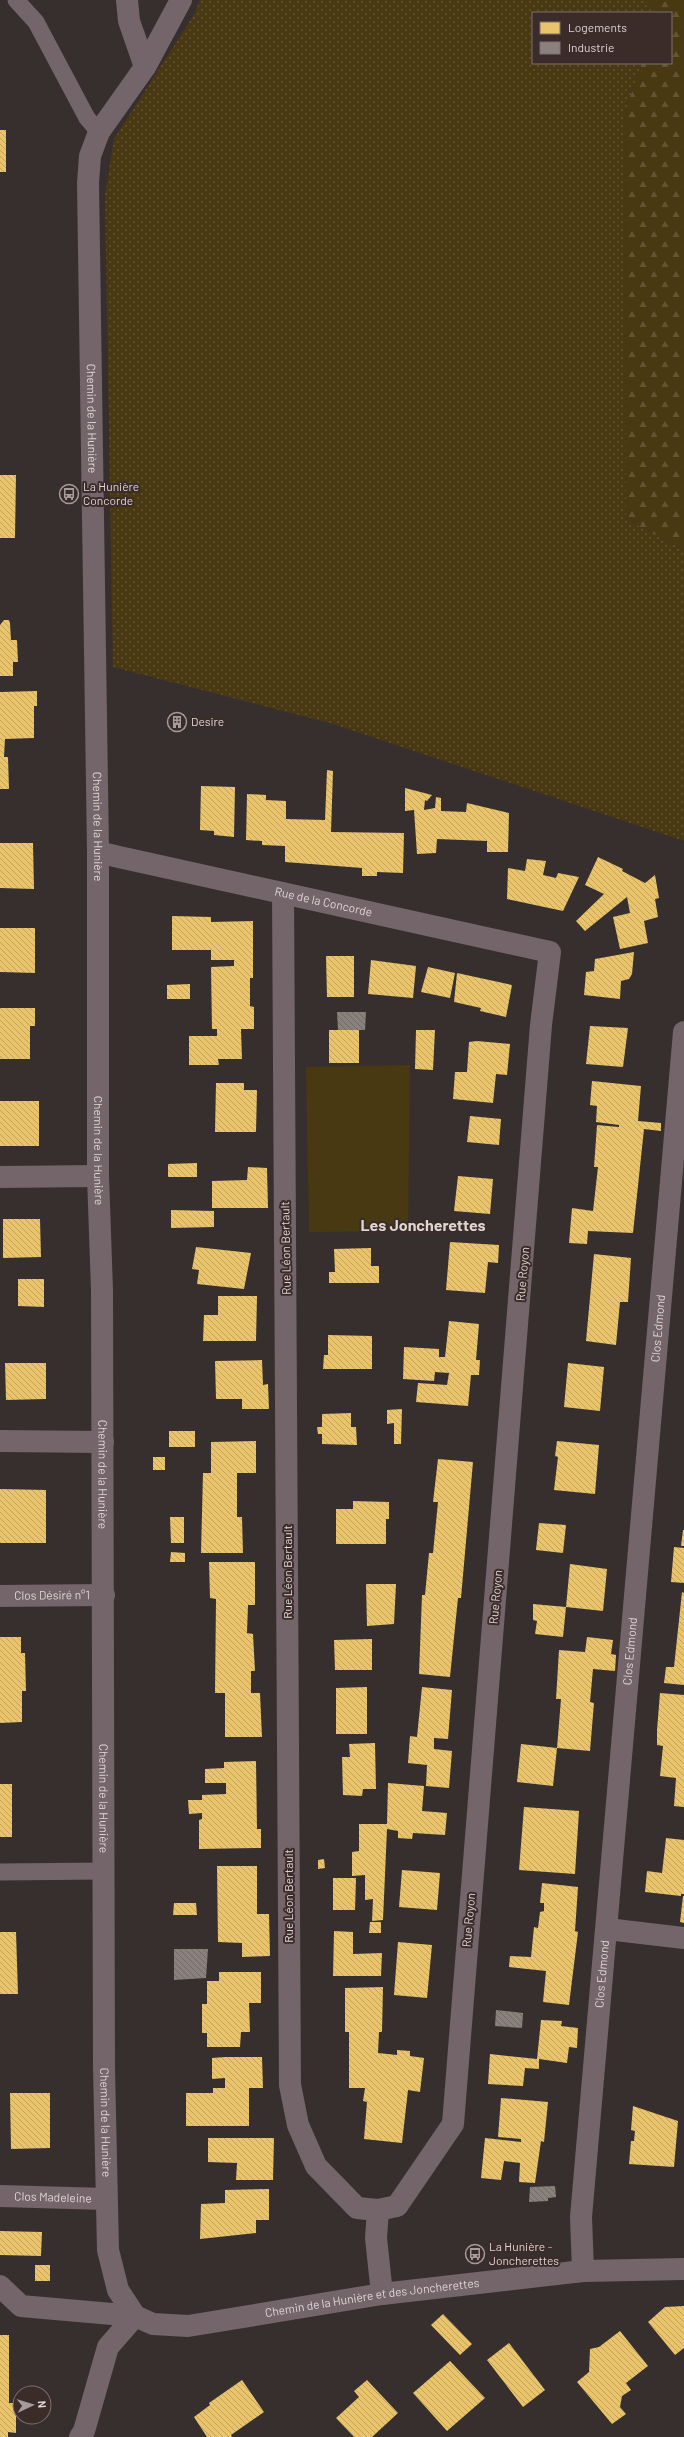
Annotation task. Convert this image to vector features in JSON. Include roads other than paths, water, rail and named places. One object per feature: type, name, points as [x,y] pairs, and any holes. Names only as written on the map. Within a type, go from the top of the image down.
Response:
[{"type":"street","points":[[127,0],[128,21],[145,67]]},
{"type":"street","name":"Chemin de la Hunière","points":[[135,2316],[118,2290],[108,2250],[106,2199],[103,1442],[98,1176],[98,852],[88,183],[90,156],[99,132],[145,67],[181,0]]},
{"type":"street","name":"Rue de la Concorde","points":[[98,852],[550,952]]},
{"type":"street","name":"Rue Léon Bertault","points":[[283,893],[290,2085],[298,2125],[316,2166],[357,2208],[378,2210]]},
{"type":"street","name":"Rue Royon","points":[[378,2210],[397,2206],[452,2124],[541,1025],[550,952]]},
{"type":"street","name":"Clos Edmond","points":[[583,2271],[581,2217],[684,1032]]},
{"type":"street","points":[[0,1177],[98,1176]]},
{"type":"street","points":[[0,1441],[103,1442]]},
{"type":"street","name":"Clos Désiré n°1","points":[[0,1596],[104,1595]]},
{"type":"street","points":[[606,1929],[684,1938]]},
{"type":"street","name":"Clos Madeleine","points":[[0,2196],[106,2199]]},
{"type":"street","points":[[378,2210],[376,2238],[382,2294]]},
{"type":"street","name":"Chemin de la Hunière et des Joncherettes","points":[[0,2286],[21,2306],[135,2316],[154,2324],[188,2326],[382,2294],[583,2271],[684,2269]]},
{"type":"street","points":[[83,2435],[108,2347],[135,2316]]},
{"type":"lane","points":[[16,0],[36,22],[87,118],[99,132]]},
{"type":"lane","points":[[0,1872],[104,1871]]},
{"type":"place","name":"La Hunière Concorde","points":[[69,494]]},
{"type":"place","name":"Desire","points":[[177,722]]},
{"type":"place","name":"La Hunière - Joncherettes","points":[[475,2254]]},
{"type":"district","name":"Les Joncherettes","points":[[423,1225]]}]
